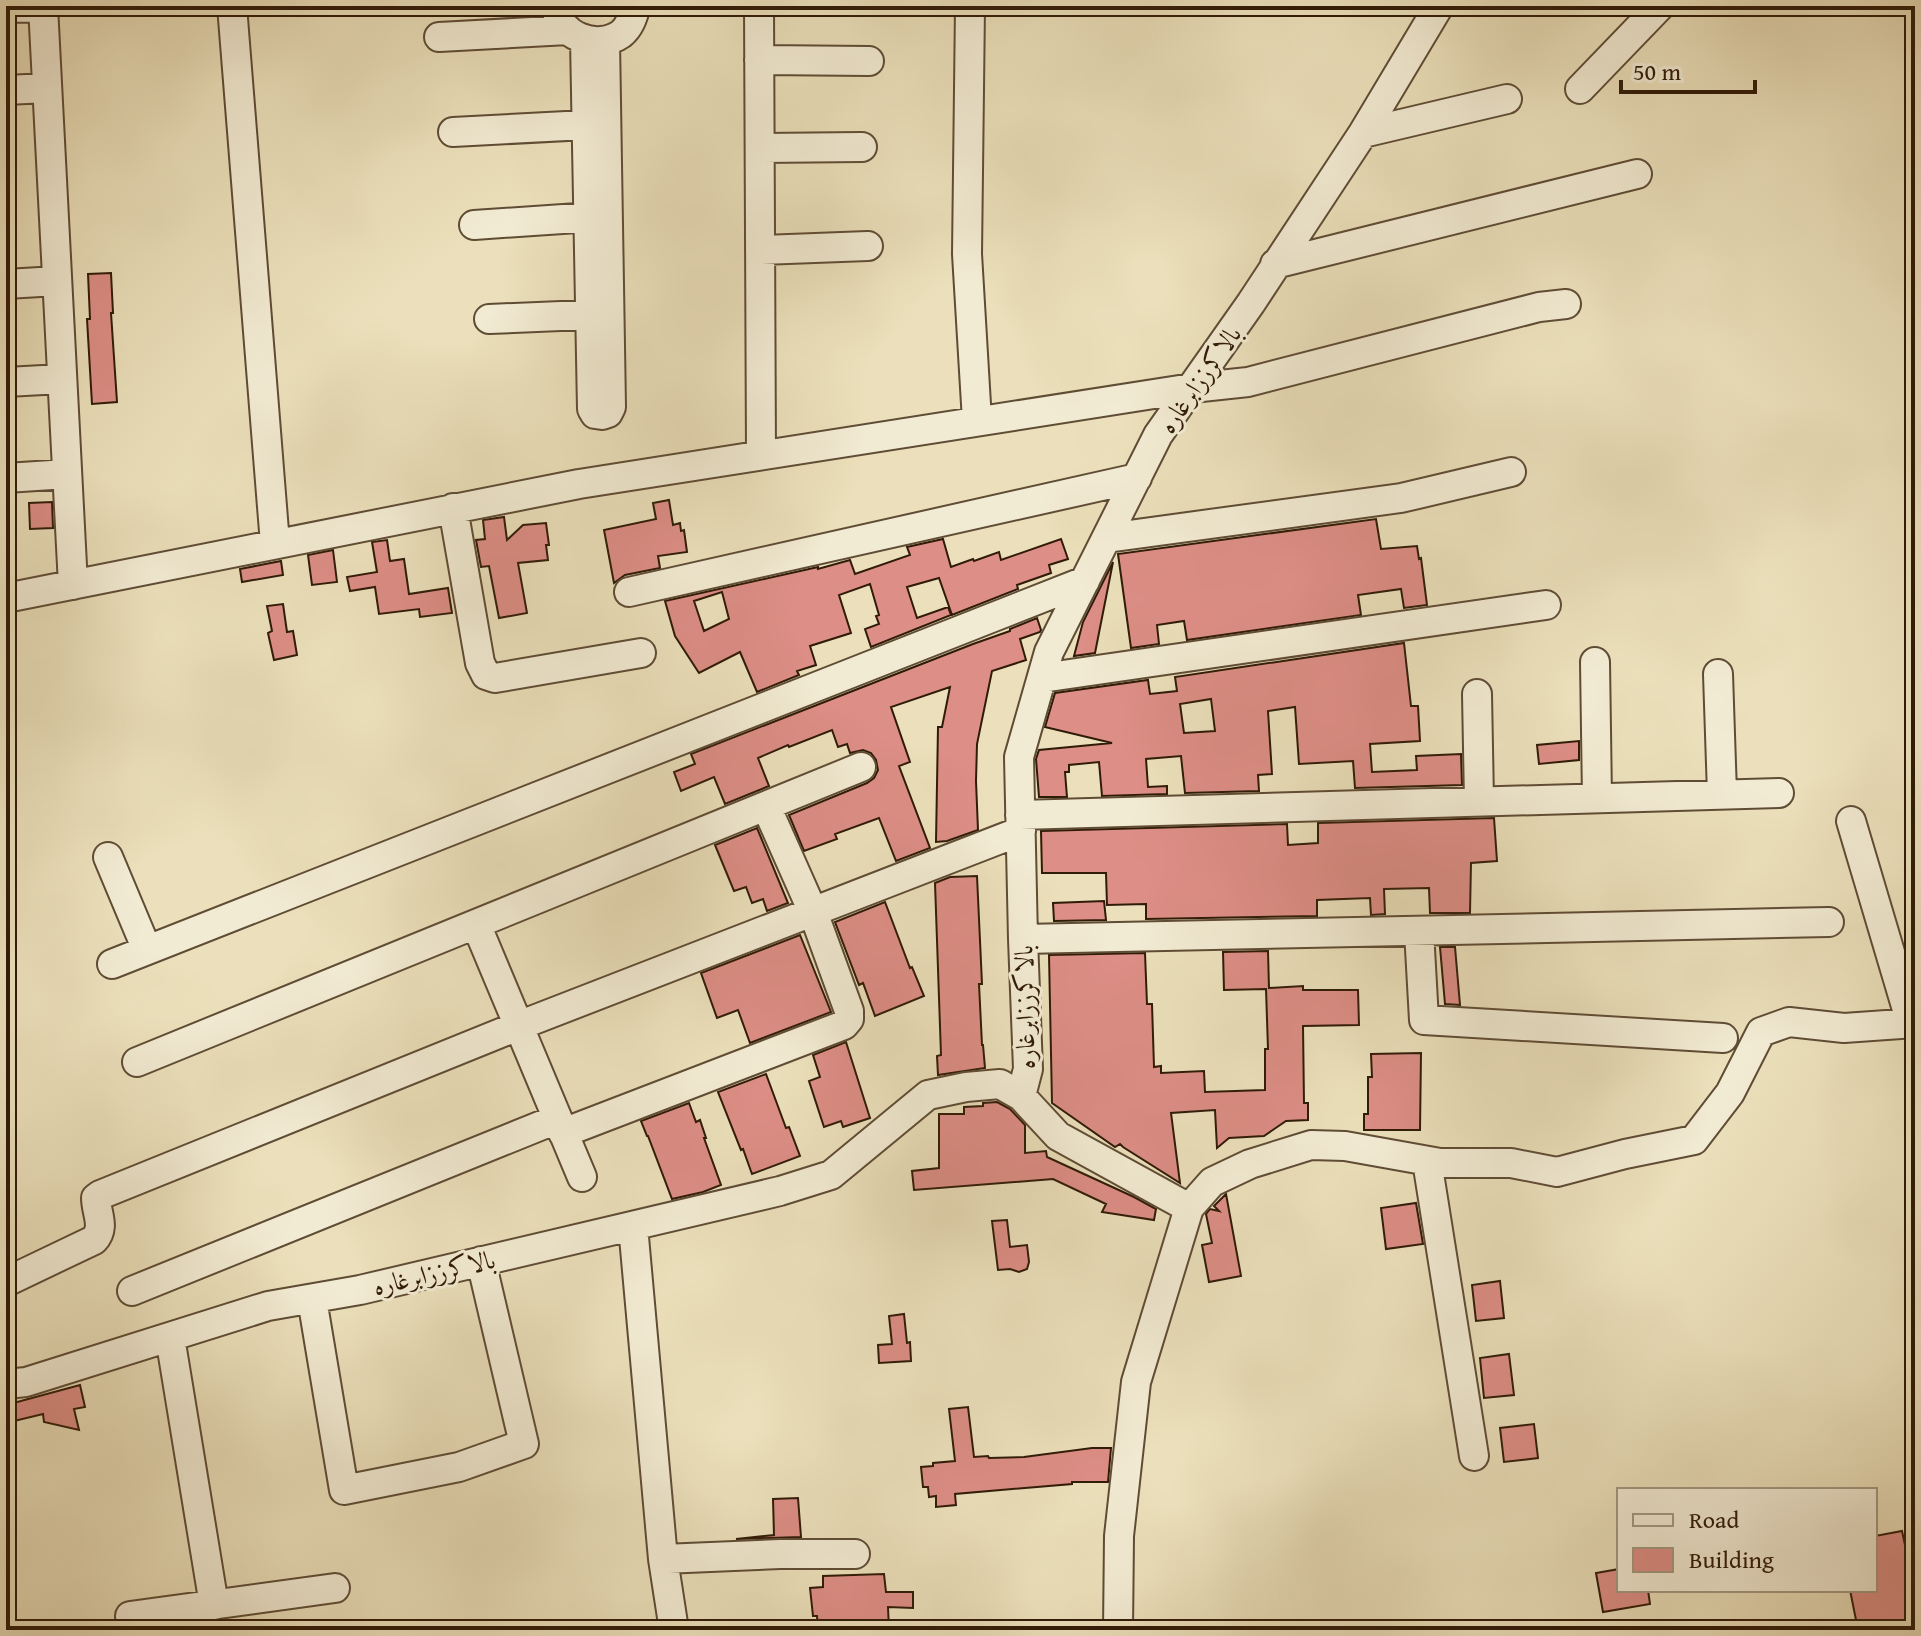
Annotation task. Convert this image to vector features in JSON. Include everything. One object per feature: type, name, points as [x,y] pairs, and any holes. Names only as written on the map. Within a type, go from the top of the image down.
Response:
[{"type":"street","points":[[6,8],[43,6],[73,585]]},
{"type":"street","points":[[232,6],[275,544]]},
{"type":"street","points":[[439,37],[578,29],[621,33],[633,19],[636,6]]},
{"type":"street","points":[[759,6],[761,455]]},
{"type":"street","points":[[970,6],[967,254],[977,421]]},
{"type":"street","name":"بالاکرززابرغاره","points":[[6,1384],[26,1382],[268,1306],[360,1290],[780,1191],[831,1175],[928,1095],[1000,1084],[1021,1096],[1028,1069],[1019,757],[1049,652],[1158,435],[1251,303],[1363,133],[1439,6]]},
{"type":"street","points":[[1580,89],[1660,6]]},
{"type":"street","points":[[578,29],[596,125],[600,362]]},
{"type":"street","points":[[759,60],[869,61]]},
{"type":"street","points":[[6,90],[47,88]]},
{"type":"street","points":[[1363,133],[1507,99]]},
{"type":"street","points":[[453,132],[596,125]]},
{"type":"street","points":[[760,148],[862,147]]},
{"type":"street","points":[[1275,264],[1637,174]]},
{"type":"street","points":[[474,225],[598,216]]},
{"type":"street","points":[[760,250],[868,246]]},
{"type":"street","points":[[6,284],[57,281]]},
{"type":"street","points":[[6,598],[579,484],[1192,388],[1248,382],[1539,307],[1566,304]]},
{"type":"street","points":[[489,319],[600,314]]},
{"type":"street","points":[[6,382],[62,379]]},
{"type":"street","points":[[1107,538],[1401,498],[1511,472]]},
{"type":"street","points":[[6,478],[67,474]]},
{"type":"street","points":[[629,592],[1137,478]]},
{"type":"street","points":[[453,508],[480,663],[486,675],[495,678],[641,653]]},
{"type":"street","points":[[112,964],[1085,581]]},
{"type":"street","points":[[1042,678],[1546,605]]},
{"type":"street","points":[[1595,662],[1597,798]]},
{"type":"street","points":[[1718,674],[1722,794]]},
{"type":"street","points":[[1477,694],[1479,801]]},
{"type":"street","points":[[137,1062],[861,767]]},
{"type":"street","points":[[6,1282],[94,1240],[100,1234],[96,1198],[100,1195],[518,1026],[813,912],[1021,823],[1479,801],[1779,793]]},
{"type":"street","points":[[132,1291],[560,1126],[844,1025],[849,1019],[849,1011],[813,912],[766,806]]},
{"type":"street","points":[[1118,1630],[1119,1536],[1136,1382],[1189,1208],[1212,1182],[1250,1164],[1311,1145],[1345,1146],[1440,1163],[1511,1163],[1557,1172],[1694,1140],[1730,1093],[1761,1032],[1789,1022],[1844,1028],[1913,1023],[1851,821]]},
{"type":"street","points":[[108,857],[147,950]]},
{"type":"street","points":[[1023,939],[1829,922]]},
{"type":"street","points":[[476,924],[582,1177]]},
{"type":"street","points":[[1419,931],[1424,1020],[1723,1038]]},
{"type":"street","points":[[1021,1096],[1058,1136],[1189,1208]]},
{"type":"street","points":[[1427,1161],[1474,1456]]},
{"type":"street","points":[[633,1226],[663,1559],[674,1630]]},
{"type":"street","points":[[312,1299],[344,1490],[459,1467],[524,1444],[481,1261]]},
{"type":"street","points":[[170,1337],[214,1605]]},
{"type":"street","points":[[663,1559],[855,1554]]},
{"type":"street","points":[[130,1616],[184,1620],[214,1605],[335,1588]]},
{"type":"building","points":[[111,273],[117,402],[92,404],[88,274]]},
{"type":"building","points":[[669,500],[673,525],[680,523],[681,531],[684,530],[687,552],[658,556],[660,568],[625,575],[614,583],[604,530],[656,519],[653,503]]},
{"type":"building","points":[[52,502],[53,528],[30,529],[29,503]]},
{"type":"building","points":[[504,517],[507,540],[523,525],[546,523],[549,545],[546,545],[548,560],[518,563],[527,613],[499,618],[489,566],[481,567],[476,540],[485,539],[483,520]]},
{"type":"building","points":[[1376,519],[1381,549],[1417,546],[1427,605],[1404,608],[1401,589],[1358,595],[1361,615],[1187,640],[1184,621],[1157,625],[1159,644],[1131,648],[1118,554]]},
{"type":"building","points":[[943,539],[951,567],[999,552],[1001,560],[1061,539],[1068,559],[1049,565],[1051,573],[1017,585],[1018,589],[952,615],[939,578],[907,587],[917,618],[948,607],[951,615],[871,647],[865,629],[879,624],[876,616],[879,615],[870,584],[839,595],[851,633],[810,646],[816,665],[797,671],[799,675],[757,692],[740,652],[699,673],[675,636],[665,601],[850,560],[855,574],[910,555],[907,547]],"holes":[[[722,592],[729,619],[704,631],[694,601]]]},
{"type":"building","points":[[387,540],[390,561],[404,559],[409,594],[448,588],[452,613],[420,617],[419,609],[379,614],[375,587],[350,591],[347,577],[377,572],[372,542]]},
{"type":"building","points":[[333,550],[337,582],[312,585],[308,555]]},
{"type":"building","points":[[281,561],[283,575],[242,582],[240,569]]},
{"type":"building","points":[[1113,562],[1095,653],[1074,656],[1083,622]]},
{"type":"building","points":[[283,604],[287,632],[293,631],[297,655],[274,660],[268,633],[272,631],[267,606]]},
{"type":"building","points":[[1037,618],[1040,632],[1020,639],[1026,660],[992,671],[977,744],[978,830],[936,842],[938,727],[942,727],[950,687],[891,707],[910,762],[899,766],[930,848],[896,861],[879,818],[835,834],[837,839],[804,851],[789,815],[867,783],[878,770],[871,753],[863,750],[850,753],[847,744],[838,747],[832,730],[758,758],[769,786],[725,804],[714,777],[681,791],[674,772],[695,764],[691,754]]},
{"type":"building","points":[[1404,643],[1411,706],[1418,706],[1420,741],[1370,744],[1372,772],[1417,770],[1416,756],[1461,754],[1462,785],[1355,788],[1353,761],[1299,764],[1295,707],[1268,711],[1272,774],[1258,775],[1259,791],[1185,793],[1181,756],[1146,759],[1148,787],[1167,786],[1167,794],[1102,796],[1099,762],[1069,765],[1069,772],[1065,772],[1067,797],[1039,797],[1036,759],[1039,750],[1112,743],[1045,727],[1055,693],[1148,680],[1150,694],[1177,691],[1175,677]],"holes":[[[1211,699],[1215,731],[1184,733],[1180,704]]]},
{"type":"building","points":[[1579,741],[1579,760],[1539,764],[1537,745]]},
{"type":"building","points":[[1494,818],[1497,861],[1471,863],[1470,913],[1430,913],[1429,888],[1384,889],[1385,914],[1371,915],[1370,898],[1317,900],[1317,916],[1146,919],[1146,904],[1107,905],[1106,873],[1042,873],[1041,831],[1287,824],[1288,845],[1318,843],[1318,823]]},
{"type":"building","points":[[757,828],[788,903],[767,911],[763,899],[752,903],[746,887],[734,891],[715,845]]},
{"type":"building","points":[[977,876],[982,984],[979,984],[985,1068],[938,1075],[937,1056],[941,1055],[935,883],[950,877]]},
{"type":"building","points":[[1104,901],[1106,920],[1054,921],[1053,903]]},
{"type":"building","points":[[885,902],[924,996],[875,1016],[863,983],[859,985],[835,922]]},
{"type":"building","points":[[800,935],[831,1012],[750,1043],[738,1010],[717,1018],[701,973]]},
{"type":"building","points":[[1440,947],[1455,947],[1460,1005],[1445,1004]]},
{"type":"building","points":[[1268,951],[1269,988],[1303,986],[1303,990],[1358,990],[1359,1025],[1303,1026],[1304,1103],[1308,1103],[1308,1120],[1286,1121],[1264,1136],[1229,1138],[1217,1148],[1215,1110],[1171,1113],[1180,1183],[1120,1144],[1115,1147],[1052,1103],[1049,955],[1145,953],[1147,1004],[1152,1004],[1154,1067],[1161,1066],[1161,1073],[1204,1071],[1205,1092],[1265,1090],[1265,1049],[1268,1049],[1266,989],[1224,990],[1223,952]]},
{"type":"building","points":[[846,1042],[870,1118],[843,1127],[841,1121],[824,1127],[809,1081],[820,1077],[813,1055]]},
{"type":"building","points":[[1421,1053],[1420,1130],[1364,1130],[1364,1114],[1368,1114],[1368,1077],[1372,1077],[1371,1054]]},
{"type":"building","points":[[766,1074],[800,1156],[752,1174],[718,1092]]},
{"type":"building","points":[[997,1102],[1010,1109],[1025,1125],[1025,1153],[1046,1151],[1047,1157],[1156,1209],[1154,1220],[1102,1212],[1106,1204],[1053,1179],[914,1190],[912,1171],[939,1168],[939,1114],[964,1114],[964,1107]]},
{"type":"building","points":[[689,1103],[696,1122],[700,1120],[721,1185],[672,1199],[641,1121]]},
{"type":"building","points":[[1226,1194],[1241,1276],[1209,1282],[1202,1245],[1212,1243],[1206,1214],[1210,1209],[1219,1211],[1214,1206]]},
{"type":"building","points":[[1416,1203],[1423,1244],[1386,1249],[1381,1208]]},
{"type":"building","points":[[1007,1220],[1010,1247],[1027,1245],[1027,1269],[1019,1272],[998,1270],[992,1221]]},
{"type":"building","points":[[1500,1281],[1504,1318],[1476,1321],[1472,1285]]},
{"type":"building","points":[[904,1314],[911,1361],[879,1363],[878,1345],[892,1344],[889,1316]]},
{"type":"building","points":[[1509,1354],[1514,1395],[1484,1398],[1480,1358]]},
{"type":"building","points":[[80,1385],[85,1407],[74,1409],[79,1430],[44,1422],[43,1414],[6,1423],[6,1405]]},
{"type":"building","points":[[968,1407],[974,1457],[1024,1457],[1111,1448],[1108,1482],[1072,1482],[955,1494],[956,1505],[936,1507],[936,1496],[929,1497],[928,1487],[923,1487],[921,1467],[955,1461],[949,1409]]},
{"type":"building","points":[[1534,1424],[1538,1458],[1504,1462],[1500,1428]]},
{"type":"building","points":[[798,1498],[801,1537],[736,1539],[774,1535],[773,1499]]},
{"type":"building","points":[[1902,1531],[1915,1591],[1915,1622],[1879,1630],[1858,1630],[1850,1592],[1877,1592],[1877,1536]]},
{"type":"building","points":[[1617,1569],[1617,1592],[1648,1592],[1650,1604],[1603,1612],[1596,1573]]},
{"type":"building","points":[[884,1574],[886,1592],[913,1592],[913,1608],[888,1607],[889,1630],[818,1630],[810,1588],[823,1587],[823,1576]]}]
